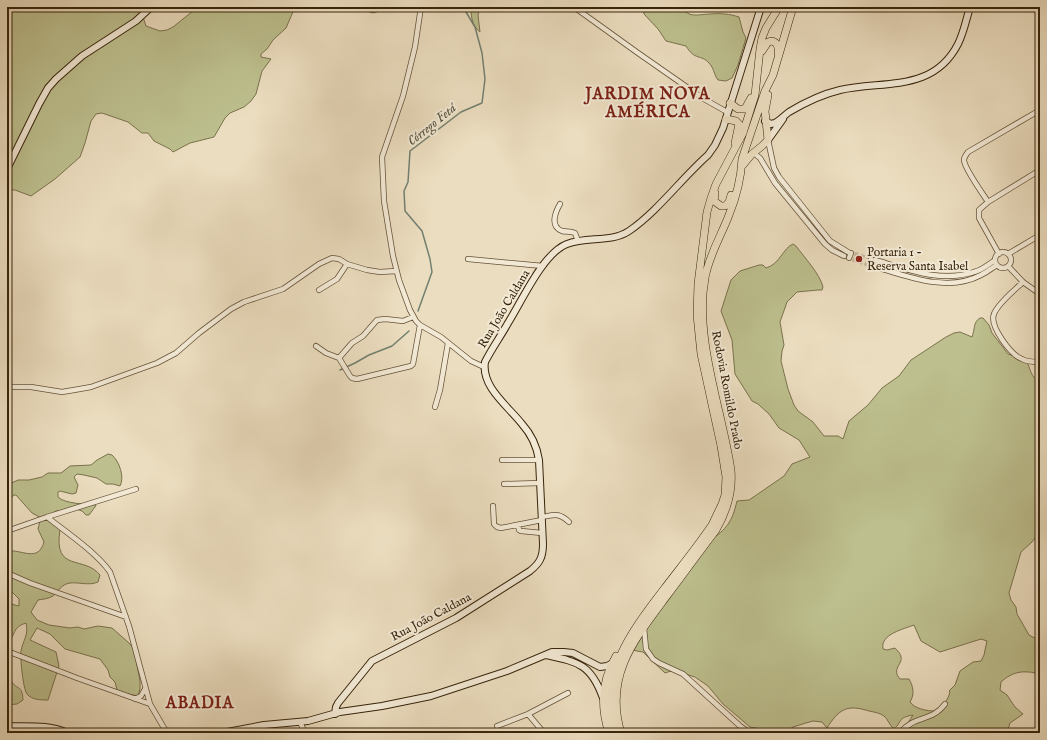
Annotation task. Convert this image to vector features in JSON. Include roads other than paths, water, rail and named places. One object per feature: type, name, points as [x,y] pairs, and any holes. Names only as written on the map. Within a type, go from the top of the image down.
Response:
[{"type":"main road","name":"Rodovia Romildo Prado","points":[[615,733],[610,713],[610,693],[613,674],[619,657],[646,613],[712,525],[720,510],[725,495],[726,477],[724,461],[701,354],[698,330],[697,298],[707,212],[719,179],[743,134],[756,88],[762,38],[766,28],[779,7]]},
{"type":"main road","name":"Rodovia Romildo Prado","points":[[620,733],[616,710],[616,690],[622,666],[628,652],[716,530],[723,518],[730,500],[732,485],[731,470],[708,359],[703,300],[704,286],[708,266],[733,205],[742,166],[742,159],[748,138],[765,91],[773,78],[793,7]]},
{"type":"main road","points":[[773,78],[783,57],[797,7]]},
{"type":"main road","points":[[726,116],[736,121],[739,126],[734,145],[719,179],[714,195],[714,201],[721,206],[726,206],[729,202],[734,182],[742,166],[752,154],[768,140],[765,121],[765,107],[773,78],[778,51],[775,42],[769,41],[765,44],[761,53],[756,88],[745,109],[738,108],[730,103]]},
{"type":"main road","name":"Rodovia Romildo Prado","points":[[609,733],[605,720],[603,698],[605,679],[611,664],[643,613],[679,569]]},
{"type":"street","points":[[7,169],[39,104],[48,88],[56,79],[82,56],[136,21],[151,7]]},
{"type":"street","points":[[421,7],[415,46],[404,89],[382,157],[384,201],[396,271],[413,317],[420,325],[441,337],[471,361],[484,367]]},
{"type":"street","points":[[574,7],[726,116]]},
{"type":"street","name":"Rua João Caldana","points":[[338,713],[336,707],[341,698],[372,661],[456,618],[540,562],[543,554],[538,450],[523,424],[491,388],[486,380],[484,367],[488,356],[542,266],[554,252],[568,244],[578,241],[611,238],[628,232],[646,217],[708,155],[719,138],[761,7]]},
{"type":"street","points":[[765,121],[773,124],[791,111],[839,90],[912,82],[926,77],[950,56],[963,32],[970,7]]},
{"type":"street","points":[[988,202],[965,166],[965,155],[1039,113]]},
{"type":"street","points":[[785,116],[768,140],[774,168],[779,177],[830,241],[850,252],[849,258]]},
{"type":"street","points":[[752,154],[755,154],[760,158],[775,184],[825,244],[844,256]]},
{"type":"street","points":[[996,263],[975,272],[954,277],[925,274],[873,260],[871,265],[924,280],[954,282],[981,276],[996,263],[999,254],[978,215],[979,210],[988,202],[1040,170]]},
{"type":"street","points":[[560,204],[554,218],[555,224],[562,231],[571,231],[575,233],[578,241]]},
{"type":"street","points":[[999,254],[1003,252],[1008,254],[1040,235]]},
{"type":"street","points":[[1008,254],[1010,261],[1008,266]]},
{"type":"street","points":[[7,387],[31,387],[62,392],[91,387],[157,363],[176,353],[199,332],[231,308],[283,289],[327,260],[336,258],[348,264],[367,270],[380,272],[396,271]]},
{"type":"street","points":[[468,259],[542,266]]},
{"type":"street","points":[[996,263],[1001,268],[1008,266]]},
{"type":"street","points":[[319,290],[337,279],[348,264]]},
{"type":"street","points":[[1008,266],[1023,282],[1040,294]]},
{"type":"street","points":[[1023,282],[997,309],[993,317],[993,323],[1002,340],[1015,355],[1026,360],[1040,362]]},
{"type":"street","points":[[340,358],[349,346],[363,336],[377,320],[385,319],[403,321],[413,317]]},
{"type":"street","points":[[316,346],[326,353],[340,358],[350,376],[355,379],[411,366],[414,361],[420,325]]},
{"type":"street","points":[[435,407],[440,390],[448,343]]},
{"type":"street","points":[[502,460],[539,460]]},
{"type":"street","points":[[504,484],[540,483]]},
{"type":"street","points":[[7,531],[136,489]]},
{"type":"street","points":[[493,506],[495,526],[502,528],[559,515],[563,516],[569,522]]},
{"type":"street","points":[[47,517],[105,564],[110,572],[126,617],[150,704],[167,733]]},
{"type":"street","points":[[518,524],[519,530],[521,531],[542,533]]},
{"type":"street","points":[[7,573],[30,583],[126,617]]},
{"type":"street","points":[[644,628],[646,649],[653,659],[683,674],[740,726],[750,733]]},
{"type":"street","points":[[7,651],[150,704]]},
{"type":"street","points":[[222,733],[264,725],[300,722],[338,713],[432,696],[507,672],[552,652],[564,652],[579,656],[600,667],[611,664]]},
{"type":"street","points":[[546,655],[581,664],[592,676],[603,698]]},
{"type":"street","points":[[135,699],[141,696],[145,689]]},
{"type":"street","points":[[497,726],[528,714],[568,693]]},
{"type":"street","points":[[900,733],[910,723],[936,714],[945,704]]},
{"type":"street","points":[[528,714],[544,733]]},
{"type":"street","points":[[300,722],[305,733]]},
{"type":"street","points":[[7,726],[51,728],[67,733]]},
{"type":"waterway","name":"Córrego Fetá","points":[[418,311],[432,272],[422,231],[405,211],[404,191],[408,182],[410,151],[461,112],[482,103],[485,79],[482,53],[475,27],[463,7]]},
{"type":"waterway","name":"Córrego Fetá","points":[[340,370],[369,355],[392,346],[409,331]]},
{"type":"tunnel","points":[[848,252],[873,260]]},
{"type":"tunnel","points":[[846,257],[873,266]]},
{"type":"place","name":"Portaria 1 - Reserva Santa Isabel","points":[[859,259]]},
{"type":"district","name":"JARDIM NOVA AMÉRICA","points":[[648,104]]},
{"type":"district","name":"ABADIA","points":[[200,704]]}]
